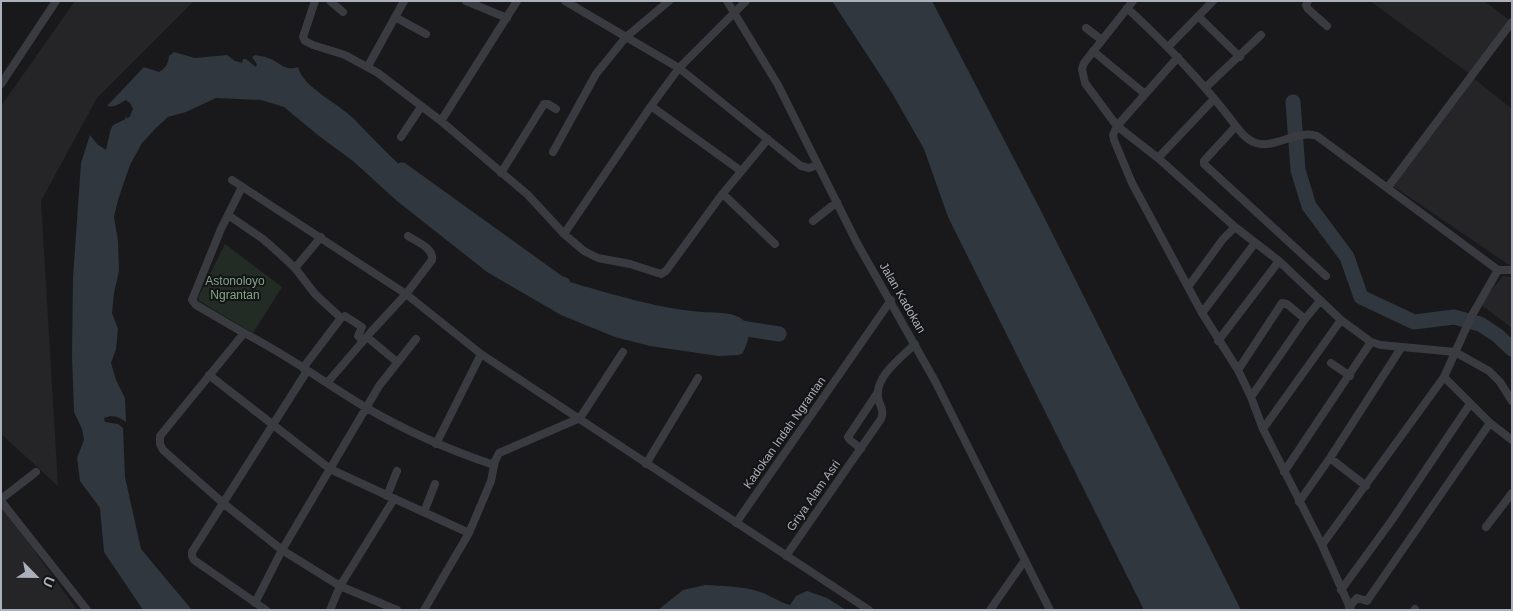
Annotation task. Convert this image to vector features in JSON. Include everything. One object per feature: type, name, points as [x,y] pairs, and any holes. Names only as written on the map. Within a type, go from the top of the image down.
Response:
[{"type":"street","points":[[1,84],[56,1]]},
{"type":"street","points":[[315,1],[304,37],[305,41],[368,66],[441,121],[528,194],[564,234],[584,251],[598,258],[630,264],[661,274],[666,271],[722,194],[768,139]]},
{"type":"street","points":[[330,1],[343,12]]},
{"type":"street","points":[[368,66],[404,1]]},
{"type":"street","points":[[466,1],[507,18]]},
{"type":"street","points":[[441,121],[517,1]]},
{"type":"street","points":[[566,1],[679,68],[801,166],[809,168],[818,164]]},
{"type":"street","points":[[553,152],[596,74],[626,37],[669,1]]},
{"type":"street","name":"Jalan Kadokan","points":[[727,1],[778,85],[868,261],[936,381],[1050,610]]},
{"type":"street","points":[[564,234],[679,68],[746,1]]},
{"type":"street","points":[[1169,46],[1213,1]]},
{"type":"street","points":[[1308,1],[1306,6],[1308,9],[1327,26]]},
{"type":"street","points":[[1512,270],[1498,270],[1317,136],[1307,135],[1266,144],[1257,144],[1250,140],[1131,3],[1084,63],[1083,76],[1085,83],[1117,126],[1158,158],[1278,262],[1341,320],[1371,342],[1381,346],[1455,352],[1489,371],[1500,382],[1512,401]]},
{"type":"street","points":[[1198,16],[1240,57]]},
{"type":"street","points":[[396,17],[426,34]]},
{"type":"street","points":[[1388,187],[1512,22]]},
{"type":"street","points":[[1086,28],[1102,40]]},
{"type":"street","points":[[1205,88],[1240,57],[1261,35]]},
{"type":"street","points":[[1093,51],[1145,94]]},
{"type":"street","points":[[1178,56],[1117,126],[1113,135],[1114,140],[1132,182],[1202,313],[1238,370],[1263,429],[1322,546],[1350,608],[1358,598],[1364,602],[1367,601],[1490,423]]},
{"type":"street","points":[[1158,158],[1214,99]]},
{"type":"street","points":[[501,172],[544,104],[548,104],[556,109]]},
{"type":"street","points":[[651,106],[741,171]]},
{"type":"street","points":[[401,137],[422,107]]},
{"type":"street","points":[[1236,126],[1206,159],[1204,164],[1326,276]]},
{"type":"street","points":[[232,180],[406,294],[481,354],[869,610]]},
{"type":"street","points":[[242,187],[192,300],[196,305],[366,408],[436,444],[494,465]]},
{"type":"street","points":[[722,194],[776,244]]},
{"type":"street","points":[[813,221],[837,202]]},
{"type":"street","points":[[228,215],[264,239],[295,268],[315,294],[341,318]]},
{"type":"street","points":[[1188,287],[1223,239],[1235,226]]},
{"type":"street","points":[[327,383],[406,294],[433,256],[426,248],[408,236]]},
{"type":"street","points":[[295,268],[321,237]]},
{"type":"street","points":[[1202,313],[1255,243]]},
{"type":"street","points":[[1218,341],[1278,262]]},
{"type":"street","points":[[1322,546],[1444,377],[1471,317],[1498,270]]},
{"type":"street","name":"Kadokan Indah Ngrantan","points":[[736,523],[891,300]]},
{"type":"street","points":[[1251,398],[1305,319],[1320,301]]},
{"type":"street","points":[[1238,370],[1282,304],[1287,304],[1305,319]]},
{"type":"street","points":[[266,610],[194,560],[192,552],[273,426],[305,370],[341,318],[345,316],[361,326],[362,328],[358,336],[397,362]]},
{"type":"street","points":[[1263,429],[1341,320]]},
{"type":"street","points":[[244,333],[160,436],[160,444],[163,450],[223,503],[282,550],[340,586],[397,610]]},
{"type":"street","points":[[255,603],[282,550],[384,378],[416,339]]},
{"type":"street","points":[[1284,472],[1371,342]]},
{"type":"street","points":[[861,449],[848,437],[878,392],[883,379],[915,344]]},
{"type":"street","points":[[1299,502],[1330,458],[1401,348]]},
{"type":"street","points":[[424,610],[469,532],[491,480],[499,453],[580,418],[623,352]]},
{"type":"street","points":[[436,444],[481,354]]},
{"type":"street","points":[[1330,363],[1350,376]]},
{"type":"street","points":[[209,375],[330,469],[469,532]]},
{"type":"street","points":[[1444,377],[1490,423],[1512,440]]},
{"type":"street","points":[[646,464],[698,378]]},
{"type":"street","name":"Griya Alam Asri","points":[[786,556],[861,449],[883,414],[878,392]]},
{"type":"street","points":[[1341,590],[1389,524],[1470,404]]},
{"type":"street","points":[[1330,458],[1366,486]]},
{"type":"street","points":[[330,610],[340,586],[391,497],[397,471]]},
{"type":"street","points":[[36,472],[1,500],[87,610]]},
{"type":"street","points":[[424,512],[435,484]]},
{"type":"street","points":[[1486,528],[1512,493]]},
{"type":"street","points":[[990,610],[1025,560]]},
{"type":"shaded area","points":[[75,1],[194,1],[97,98],[41,201],[58,486],[1,434],[1,106]]},
{"type":"shaded area","points":[[832,1],[932,1],[1038,205],[1241,610],[1144,610],[948,217],[924,149],[892,93]]},
{"type":"shaded area","points":[[1370,1],[1484,1],[1512,22],[1471,75]]},
{"type":"shaded area","points":[[174,52],[195,58],[227,55],[235,61],[242,63],[243,59],[246,59],[256,67],[257,64],[252,57],[255,55],[272,59],[285,67],[298,67],[301,75],[314,89],[348,114],[428,191],[507,253],[553,277],[634,300],[668,308],[725,313],[741,318],[749,330],[743,353],[739,355],[718,356],[650,346],[615,337],[561,315],[487,272],[397,201],[353,161],[284,107],[261,100],[216,98],[186,112],[168,117],[142,143],[130,165],[114,217],[118,241],[119,271],[112,313],[118,329],[116,349],[111,363],[116,380],[125,398],[126,422],[115,417],[104,418],[105,422],[118,424],[123,428],[125,477],[141,549],[192,610],[143,610],[104,552],[100,508],[80,481],[77,458],[84,440],[82,429],[74,412],[72,356],[73,278],[81,163],[90,135],[97,144],[106,150],[112,145],[120,132],[129,128],[129,121],[124,117],[129,118],[133,109],[126,100],[115,106],[107,106],[144,67],[159,72],[165,67],[169,56]]},
{"type":"shaded area","points":[[1472,77],[1512,109],[1512,267],[1393,186]]},
{"type":"shaded area","points":[[1503,276],[1512,277],[1512,328],[1480,304]]},
{"type":"shaded area","points":[[1,504],[77,610],[1,610]]},
{"type":"shaded area","points":[[705,585],[751,589],[790,605],[796,596],[807,591],[827,598],[846,610],[658,610],[683,590]]},
{"type":"green space","name":"Astonoloyo Ngrantan","points":[[225,244],[282,287],[253,333],[199,301],[198,298]]},
{"type":"waterway","points":[[1293,102],[1298,170],[1309,206],[1347,257],[1361,297],[1414,322],[1454,317],[1480,324],[1497,335],[1512,349]]},
{"type":"waterway","points":[[113,153],[118,131],[147,117]]},
{"type":"waterway","points":[[402,170],[563,284]]},
{"type":"waterway","points":[[728,326],[779,334]]}]
